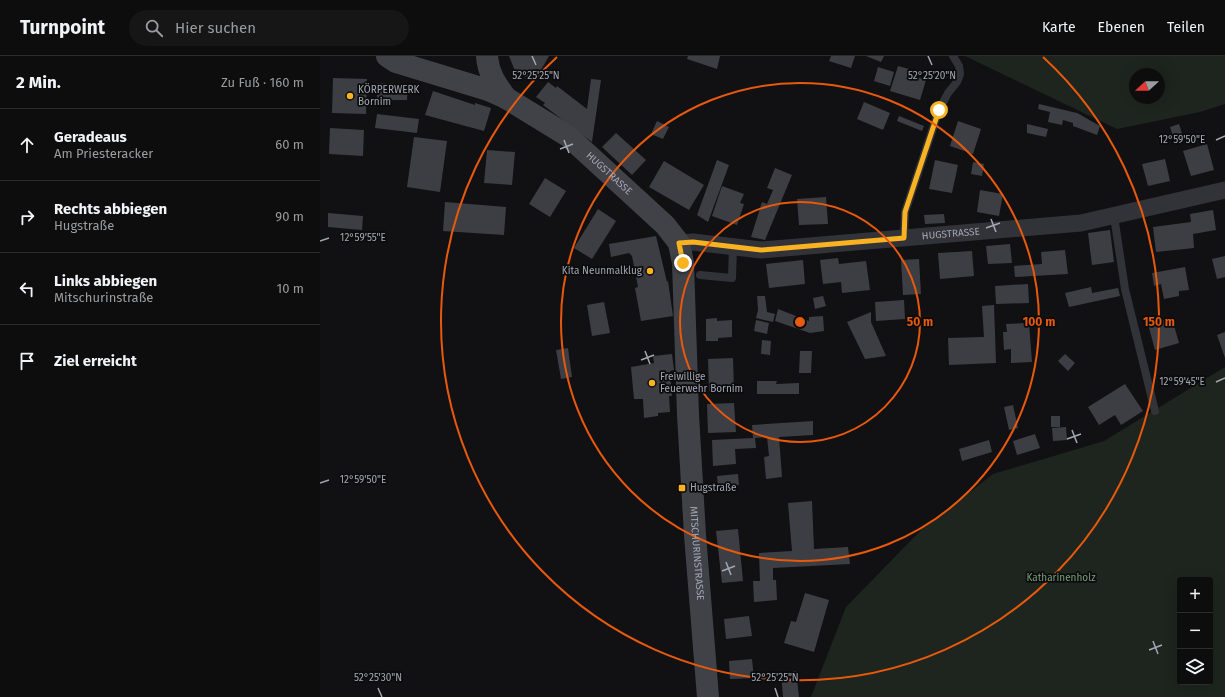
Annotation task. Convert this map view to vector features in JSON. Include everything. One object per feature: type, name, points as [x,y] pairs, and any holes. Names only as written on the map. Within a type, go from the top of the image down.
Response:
[{"type":"main road","name":"HUGSTRASSE","points":[[387,56],[396,62],[483,88],[506,98],[568,136],[665,224],[679,243]]},
{"type":"main road","points":[[488,56],[488,66],[494,81],[506,98]]},
{"type":"main road","name":"MITSCHURINSTRASSE","points":[[679,243],[683,263],[688,415],[695,535],[708,697]]},
{"type":"street","name":"HUGSTRASSE","points":[[679,243],[693,242],[761,250],[1081,223],[1225,190]]},
{"type":"lane","points":[[904,238],[905,212],[939,110],[948,93],[957,82],[960,74],[959,66],[953,56]]},
{"type":"lane","points":[[1114,216],[1125,289],[1155,411]]},
{"type":"lane","points":[[700,275],[732,278],[733,247]]},
{"type":"green space","points":[[965,56],[1225,56],[1225,104],[1200,112],[1117,129]]},
{"type":"green space","name":"Katharinenholz","points":[[1225,367],[1225,697],[811,697],[846,607],[920,531],[993,474],[1104,441]]},
{"type":"building","points":[[509,56],[549,56],[534,82],[515,71]]},
{"type":"building","points":[[688,56],[720,56],[717,69],[687,59]]},
{"type":"building","points":[[831,56],[855,56],[851,68],[829,61]]},
{"type":"building","points":[[866,56],[884,56],[881,62]]},
{"type":"building","points":[[898,66],[909,69],[908,74],[926,80],[920,100],[890,91]]},
{"type":"building","points":[[878,67],[894,72],[890,86],[874,81]]},
{"type":"building","name":"KÖRPERWERK Bornim","points":[[333,78],[367,79],[366,114],[332,113]]},
{"type":"building","points":[[591,79],[601,80],[592,142],[543,105],[545,103],[536,97],[548,82],[556,88],[557,86],[587,109]]},
{"type":"building","points":[[377,83],[408,84],[407,100],[377,100]]},
{"type":"building","points":[[433,91],[475,105],[475,103],[491,108],[484,131],[425,115]]},
{"type":"building","points":[[864,102],[890,113],[883,130],[857,119]]},
{"type":"building","points":[[1039,104],[1077,113],[1100,126],[1097,135],[1073,126],[1073,123],[1063,120],[1062,125],[1048,122],[1050,112],[1038,109]]},
{"type":"building","points":[[377,114],[419,119],[417,133],[375,128]]},
{"type":"building","points":[[899,116],[924,126],[922,131],[897,121]]},
{"type":"building","points":[[657,121],[669,127],[663,139],[651,134]]},
{"type":"building","points":[[958,121],[981,129],[973,154],[950,146]]},
{"type":"building","points":[[1027,124],[1048,129],[1046,137],[1027,133]]},
{"type":"building","points":[[1179,124],[1184,140],[1175,143],[1170,127]]},
{"type":"building","points":[[330,128],[364,130],[363,156],[329,154]]},
{"type":"building","points":[[616,133],[646,160],[632,175],[602,147]]},
{"type":"building","points":[[414,137],[447,141],[440,192],[407,187]]},
{"type":"building","points":[[1207,144],[1214,170],[1191,176],[1183,151]]},
{"type":"building","points":[[487,150],[515,152],[512,185],[484,183]]},
{"type":"building","points":[[1165,159],[1170,181],[1148,186],[1142,164]]},
{"type":"building","points":[[717,160],[729,165],[708,222],[697,215]]},
{"type":"building","points":[[935,160],[958,165],[952,193],[929,189]]},
{"type":"building","points":[[664,161],[704,185],[689,210],[649,187]]},
{"type":"building","points":[[973,162],[984,164],[982,176],[971,174]]},
{"type":"building","points":[[775,168],[792,175],[765,240],[751,237],[762,202],[767,204],[773,190],[767,188]]},
{"type":"building","points":[[545,178],[566,191],[550,217],[529,204]]},
{"type":"building","points":[[722,186],[744,194],[740,203],[744,204],[737,225],[712,216]]},
{"type":"building","points":[[980,190],[1003,194],[999,216],[977,212]]},
{"type":"building","points":[[826,197],[828,224],[799,225],[797,199]]},
{"type":"building","points":[[445,202],[506,207],[504,235],[443,231]]},
{"type":"building","points":[[598,209],[616,221],[592,259],[574,248]]},
{"type":"building","points":[[1213,210],[1216,230],[1193,234],[1194,248],[1156,252],[1153,227],[1191,222],[1190,214]]},
{"type":"building","points":[[328,213],[363,216],[362,230],[328,227]]},
{"type":"building","points":[[944,214],[945,223],[925,224],[924,215]]},
{"type":"building","points":[[1110,230],[1114,262],[1092,265],[1088,233]]},
{"type":"building","name":"Kita Neunmalklug","points":[[656,236],[667,282],[668,281],[673,316],[641,321],[635,288],[638,287],[632,256],[629,253],[611,257],[609,244]]},
{"type":"building","points":[[1010,244],[1012,263],[988,264],[986,246]]},
{"type":"building","points":[[1065,250],[1068,274],[1015,277],[1014,266],[1042,264],[1041,252]]},
{"type":"building","points":[[972,251],[974,276],[940,279],[938,253]]},
{"type":"building","points":[[1225,256],[1225,277],[1217,279],[1212,259]]},
{"type":"building","points":[[838,258],[839,264],[866,261],[870,290],[842,293],[841,282],[823,284],[820,260]]},
{"type":"building","points":[[919,259],[921,294],[903,295],[901,260]]},
{"type":"building","points":[[803,260],[805,284],[769,288],[766,264]]},
{"type":"building","points":[[1185,267],[1189,290],[1179,291],[1179,296],[1164,299],[1161,284],[1154,286],[1152,273]]},
{"type":"building","points":[[1028,284],[1029,303],[996,304],[995,286]]},
{"type":"building","points":[[1091,287],[1092,293],[1118,288],[1120,296],[1069,307],[1065,293]]},
{"type":"building","points":[[757,296],[765,296],[767,312],[775,314],[773,322],[756,318],[758,310]]},
{"type":"building","points":[[823,296],[826,306],[815,309],[813,298]]},
{"type":"building","points":[[904,300],[905,319],[876,321],[875,302]]},
{"type":"building","points":[[604,302],[610,333],[592,336],[587,305]]},
{"type":"building","points":[[994,305],[996,363],[949,365],[948,338],[984,337],[982,306]]},
{"type":"building","points":[[778,309],[809,321],[809,317],[823,316],[824,331],[810,333],[775,321]]},
{"type":"building","points":[[871,312],[871,322],[886,356],[865,359],[847,322]]},
{"type":"building","points":[[717,318],[717,321],[732,320],[732,337],[718,338],[718,341],[706,341],[706,319]]},
{"type":"building","points":[[1172,318],[1179,343],[1155,350],[1148,324]]},
{"type":"building","points":[[756,320],[769,323],[767,334],[754,331]]},
{"type":"building","points":[[1029,323],[1032,362],[1011,363],[1011,349],[1004,350],[1003,332],[1007,332],[1006,324]]},
{"type":"building","points":[[1225,332],[1225,358],[1217,335]]},
{"type":"building","points":[[762,340],[771,341],[770,355],[761,354]]},
{"type":"building","points":[[568,348],[572,377],[561,379],[556,350]]},
{"type":"building","points":[[800,351],[812,351],[811,373],[799,373]]},
{"type":"building","name":"Freiwillige Feuerwehr Bornim","points":[[672,354],[674,370],[670,371],[672,396],[669,396],[670,412],[658,413],[658,416],[644,418],[643,399],[634,399],[631,367],[654,363],[653,356]]},
{"type":"building","points":[[1065,354],[1075,363],[1068,371],[1058,361]]},
{"type":"building","points":[[733,358],[734,390],[709,391],[708,359]]},
{"type":"building","points":[[757,381],[777,381],[776,384],[799,383],[799,394],[757,394]]},
{"type":"building","points":[[1125,384],[1143,411],[1121,425],[1115,415],[1099,425],[1088,407]]},
{"type":"building","points":[[734,403],[736,432],[708,433],[707,404]]},
{"type":"building","points":[[1013,405],[1018,428],[1009,430],[1004,407]]},
{"type":"building","points":[[1051,416],[1060,416],[1060,427],[1051,427]]},
{"type":"building","points":[[813,421],[813,435],[779,437],[782,477],[766,479],[764,457],[769,456],[767,437],[755,438],[756,448],[735,449],[736,464],[713,466],[712,440],[753,438],[752,425]]},
{"type":"building","points":[[1066,427],[1067,440],[1053,441],[1052,428]]},
{"type":"building","points":[[1035,434],[1040,448],[1017,455],[1013,441]]},
{"type":"building","points":[[989,440],[992,452],[962,461],[959,449]]},
{"type":"building","points":[[738,474],[739,485],[718,487],[717,476]]},
{"type":"building","points":[[812,501],[814,549],[848,547],[850,564],[773,568],[773,580],[776,580],[777,600],[754,602],[753,581],[760,581],[759,553],[792,551],[788,503]]},
{"type":"building","points":[[738,529],[743,581],[722,583],[716,531]]},
{"type":"building","points":[[805,593],[829,600],[814,652],[784,643],[791,621],[796,622]]},
{"type":"building","points":[[749,616],[752,636],[726,639],[724,619]]},
{"type":"building","points":[[752,659],[754,678],[730,679],[729,661]]},
{"type":"building","points":[[796,671],[799,697],[783,697],[781,673]]},
{"type":"place","name":"KÖRPERWERK Bornim","points":[[350,96]]},
{"type":"place","name":"Kita Neunmalklug","points":[[650,271]]},
{"type":"place","name":"Freiwillige Feuerwehr Bornim","points":[[652,383]]},
{"type":"place","name":"Hugstraße","points":[[682,488]]},
{"type":"route","points":[[683,263],[679,243],[693,242],[761,250],[904,238],[905,212],[939,110]]}]
